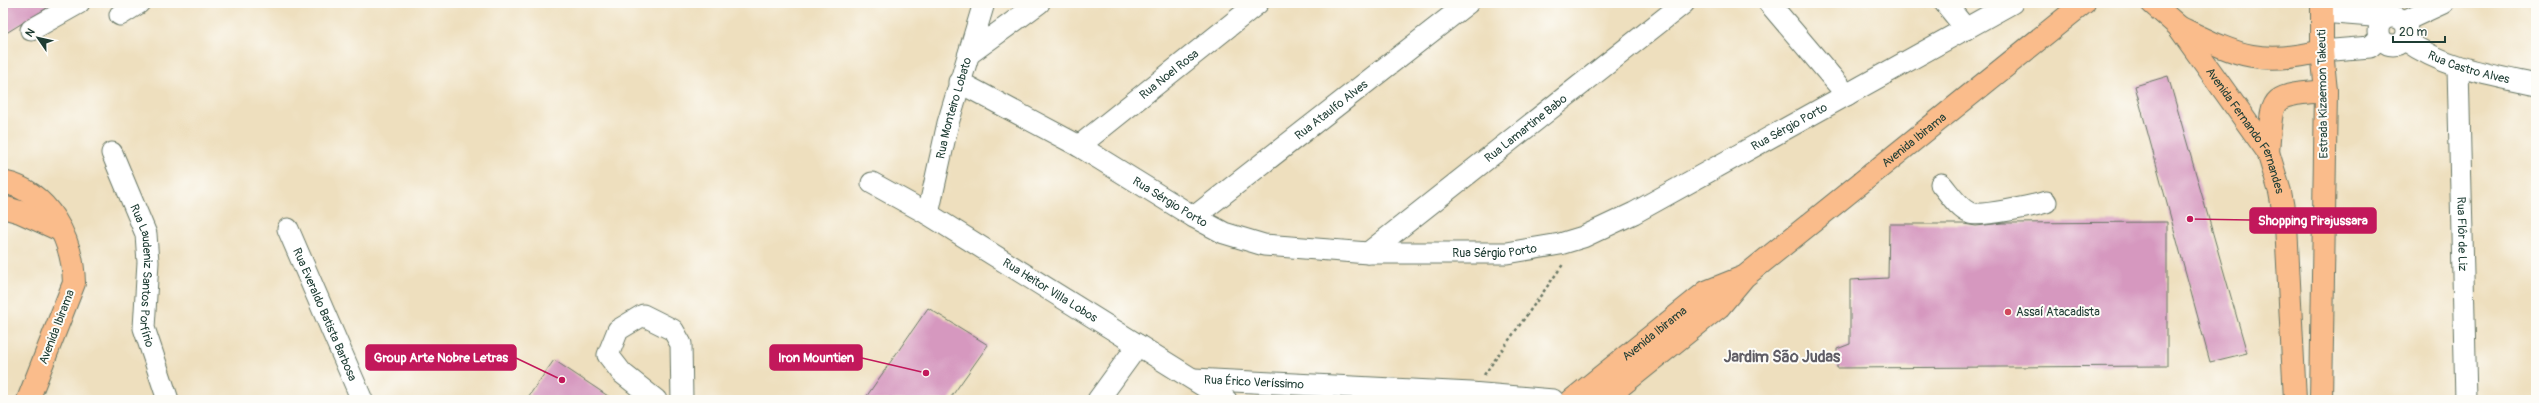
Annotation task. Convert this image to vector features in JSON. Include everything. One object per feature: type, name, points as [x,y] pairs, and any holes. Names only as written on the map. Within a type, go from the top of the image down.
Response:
[{"type":"main road","name":"Avenida Ibirama","points":[[1603,400],[1719,307],[1744,277],[2066,12],[2084,3]]},
{"type":"main road","name":"Avenida Fernando Fernandes","points":[[2152,3],[2178,26],[2268,152],[2280,192],[2286,225],[2295,400]]},
{"type":"main road","name":"Estrada Kizaemon Takeuti","points":[[2321,400],[2326,91],[2322,51],[2322,8]]},
{"type":"main road","points":[[2178,26],[2243,55],[2265,58],[2295,57],[2322,51]]},
{"type":"main road","points":[[2268,152],[2270,114],[2274,104],[2284,95],[2326,91]]},
{"type":"main road","name":"Avenida Ibirama","points":[[3,182],[14,184],[41,200],[48,208],[60,230],[74,264],[74,283],[28,400]]},
{"type":"main road","points":[[3,207],[20,212],[60,230]]},
{"type":"main road","name":"Avenida Ibirama","points":[[1572,400],[1706,292],[1744,277]]},
{"type":"street","points":[[31,30],[79,3]]},
{"type":"street","points":[[120,16],[139,3]]},
{"type":"street","name":"Rua Monteiro Lobato","points":[[928,214],[959,82],[984,3]]},
{"type":"street","points":[[969,54],[1039,3]]},
{"type":"street","name":"Rua Noel Rosa","points":[[1079,146],[1258,3]]},
{"type":"street","name":"Rua Ataulfo Alves","points":[[1194,217],[1468,3]]},
{"type":"street","name":"Rua Lamartine Babo","points":[[1368,253],[1684,3]]},
{"type":"street","points":[[1769,3],[1847,95]]},
{"type":"street","points":[[1945,3],[1966,29]]},
{"type":"street","name":"Rua Sérgio Porto","points":[[959,82],[1079,146],[1194,217],[1224,233],[1264,246],[1368,253],[1507,253],[1560,244],[1583,237],[1634,213],[2012,3]]},
{"type":"street","points":[[2322,51],[2370,47],[2393,29],[2443,3]]},
{"type":"street","points":[[2322,8],[2372,16],[2393,29]]},
{"type":"street","name":"Rua Castro Alves","points":[[2393,29],[2421,51],[2458,67],[2536,85]]},
{"type":"street","name":"Rua Flôr de Liz","points":[[2458,67],[2466,400]]},
{"type":"street","name":"Rua Laudeniz Santos Porfírio","points":[[112,153],[146,234],[148,262],[144,328],[168,400]]},
{"type":"street","name":"Rua Heitor Villa Lobos","points":[[872,183],[928,214],[1138,346],[1194,378],[1226,400]]},
{"type":"street","points":[[1941,184],[1964,209],[1974,214],[2016,210],[2046,202]]},
{"type":"street","name":"Rua Everaldo Batista Barbosa","points":[[288,229],[362,400]]},
{"type":"street","points":[[656,400],[622,373],[608,355],[618,330],[643,315],[673,330],[681,344],[682,400]]},
{"type":"street","points":[[1098,400],[1138,346]]},
{"type":"street","name":"Rua Érico Veríssimo","points":[[1194,378],[1471,393],[1553,400]]},
{"type":"path","points":[[1471,393],[1565,262]]},
{"type":"building","points":[[3,3],[55,3],[3,35]]},
{"type":"building","points":[[2168,76],[2247,353],[2210,362],[2135,86]]},
{"type":"building","name":"Assaí Atacadista","points":[[2167,222],[2167,366],[1837,368],[1837,349],[1850,344],[1850,280],[1888,278],[1889,224],[1964,224],[1976,226],[2003,223]]},
{"type":"building","points":[[928,308],[988,345],[949,400],[864,400]]},
{"type":"building","points":[[554,360],[614,400],[526,400]]},
{"type":"place","name":"Shopping Pirajussara","points":[[2190,219]]},
{"type":"place","name":"Assaí Atacadista","points":[[2008,312]]},
{"type":"place","name":"Iron Mountien","points":[[926,373]]},
{"type":"place","name":"Group Arte Nobre Letras","points":[[562,380]]},
{"type":"district","name":"Jardim São Judas","points":[[1782,357]]}]
